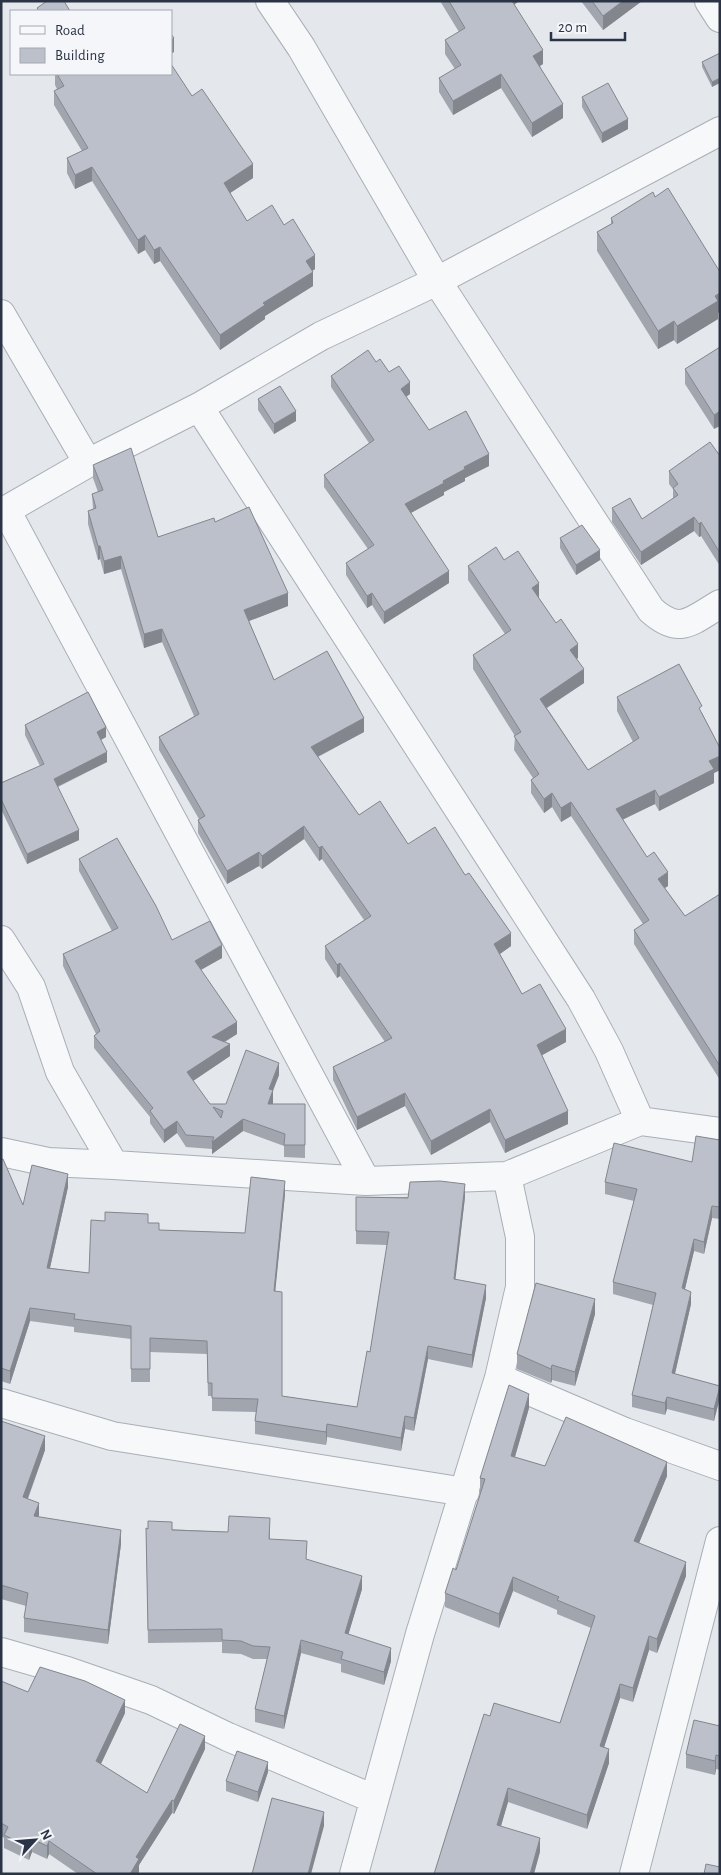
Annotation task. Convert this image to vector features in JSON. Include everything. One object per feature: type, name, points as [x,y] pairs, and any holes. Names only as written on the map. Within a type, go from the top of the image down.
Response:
[{"type":"street","points":[[270,1],[301,47],[437,281],[651,610],[664,622],[681,625],[720,604]]},
{"type":"street","points":[[709,1],[720,18]]},
{"type":"street","points":[[366,1181],[4,512],[88,463],[199,408],[321,336],[437,281],[720,132]]},
{"type":"street","points":[[1,314],[88,463]]},
{"type":"street","points":[[199,408],[581,999],[609,1050],[640,1121]]},
{"type":"street","points":[[1,940],[31,987],[60,1072],[114,1165]]},
{"type":"street","points":[[1,1152],[48,1162],[366,1181],[507,1176],[640,1121],[720,1132]]},
{"type":"street","points":[[354,1874],[420,1634],[499,1378],[520,1288],[520,1237],[507,1176]]},
{"type":"street","points":[[499,1378],[624,1432],[720,1466]]},
{"type":"street","points":[[1,1403],[112,1436],[465,1492]]},
{"type":"street","points":[[634,1874],[720,1541]]},
{"type":"street","points":[[1,1652],[67,1671],[150,1700],[228,1737],[374,1798]]},
{"type":"building","points":[[47,1],[64,1],[69,10],[38,10],[37,8]]},
{"type":"building","points":[[449,1],[512,1],[543,50],[533,56],[563,104],[532,123],[501,74],[453,101],[439,78],[461,65],[445,40],[465,28]]},
{"type":"building","points":[[592,1],[623,1],[603,16]]},
{"type":"building","points":[[720,53],[720,78],[712,82],[702,62]]},
{"type":"building","points":[[172,66],[192,96],[202,89],[253,164],[224,183],[247,221],[272,205],[284,225],[293,219],[315,255],[306,261],[313,272],[263,303],[265,305],[220,335],[160,247],[154,250],[145,235],[138,240],[92,167],[75,175],[67,158],[88,148],[54,91],[64,86],[58,75],[172,75]]},
{"type":"building","points":[[608,83],[628,119],[602,133],[582,97]]},
{"type":"building","points":[[668,188],[720,272],[720,293],[715,296],[718,301],[677,326],[674,321],[658,331],[597,232],[613,223],[611,218],[653,192],[655,197]]},
{"type":"building","points":[[720,347],[720,411],[714,415],[685,369]]},
{"type":"building","points":[[368,350],[376,362],[380,359],[389,372],[399,366],[410,382],[401,389],[429,430],[466,411],[489,454],[464,467],[465,469],[443,481],[444,483],[405,504],[449,571],[384,612],[372,593],[367,596],[346,563],[374,545],[324,475],[374,440],[331,376]]},
{"type":"building","points":[[280,386],[296,411],[274,424],[258,399]]},
{"type":"building","points":[[710,442],[720,456],[720,553],[701,522],[699,524],[694,517],[641,552],[612,508],[630,498],[642,519],[678,495],[673,488],[678,484],[669,471]]},
{"type":"building","points":[[131,448],[158,537],[214,518],[215,522],[249,507],[288,593],[244,610],[274,680],[327,651],[364,718],[311,747],[359,815],[380,801],[408,844],[435,827],[465,875],[469,873],[511,933],[494,944],[522,994],[540,984],[566,1029],[537,1045],[568,1111],[505,1140],[490,1109],[431,1141],[405,1093],[357,1117],[333,1067],[392,1038],[340,963],[337,965],[325,946],[371,916],[322,846],[319,848],[304,826],[262,856],[259,852],[227,871],[198,820],[205,816],[159,737],[199,714],[162,629],[144,634],[121,556],[104,561],[88,511],[96,508],[92,494],[103,490],[93,465]]},
{"type":"building","points":[[582,525],[600,550],[576,565],[560,538]]},
{"type":"building","points":[[496,547],[504,560],[518,551],[539,583],[532,588],[556,623],[561,619],[578,644],[570,650],[584,669],[540,699],[588,770],[639,738],[617,697],[679,664],[702,706],[699,708],[720,748],[720,756],[709,761],[714,769],[659,797],[655,790],[616,809],[647,857],[654,852],[668,872],[658,879],[685,916],[720,894],[720,1066],[634,930],[649,920],[571,802],[561,808],[552,793],[544,799],[531,780],[539,774],[514,736],[521,732],[473,655],[511,630],[468,566]]},
{"type":"building","points":[[88,692],[106,727],[97,732],[107,752],[54,779],[79,830],[27,854],[1,799],[1,783],[44,764],[25,725]]},
{"type":"building","points":[[117,838],[156,906],[172,940],[210,921],[222,945],[195,961],[237,1022],[212,1037],[230,1044],[187,1072],[210,1104],[226,1104],[246,1050],[279,1063],[269,1089],[273,1090],[268,1104],[305,1104],[305,1145],[284,1145],[285,1134],[243,1119],[212,1142],[214,1137],[186,1135],[177,1121],[164,1130],[150,1111],[153,1108],[94,1036],[100,1031],[63,954],[118,928],[79,859]],"holes":[[[213,1107],[223,1111],[221,1118]]]},
{"type":"building","points":[[696,1136],[720,1140],[720,1207],[712,1206],[704,1242],[694,1239],[682,1288],[691,1292],[672,1373],[720,1386],[714,1409],[667,1397],[665,1403],[632,1395],[656,1293],[613,1282],[637,1189],[605,1182],[614,1143],[692,1162]]},
{"type":"building","points":[[1,1159],[3,1159],[23,1205],[32,1165],[68,1174],[47,1268],[89,1273],[91,1220],[105,1221],[105,1212],[148,1214],[148,1223],[159,1223],[159,1230],[245,1233],[251,1177],[285,1181],[274,1291],[282,1292],[282,1396],[357,1407],[367,1351],[370,1352],[389,1232],[356,1231],[356,1197],[408,1198],[410,1182],[440,1181],[465,1184],[454,1279],[486,1285],[472,1355],[428,1346],[414,1418],[405,1416],[401,1438],[327,1424],[326,1432],[255,1421],[258,1399],[212,1398],[212,1383],[208,1383],[207,1341],[150,1338],[150,1369],[131,1369],[131,1326],[74,1319],[75,1314],[30,1308],[10,1371],[1,1368]]},
{"type":"building","points":[[536,1283],[595,1299],[575,1372],[552,1365],[551,1369],[517,1354]]},
{"type":"building","points":[[509,1385],[529,1394],[511,1456],[545,1466],[566,1417],[667,1462],[634,1541],[686,1562],[657,1639],[649,1636],[633,1688],[620,1684],[600,1746],[609,1749],[587,1815],[508,1788],[497,1825],[540,1838],[530,1874],[434,1874],[484,1714],[490,1716],[494,1703],[560,1723],[595,1616],[557,1600],[559,1597],[513,1577],[499,1614],[445,1593],[453,1568],[456,1570],[485,1479],[480,1478]]},
{"type":"building","points":[[1,1421],[45,1436],[23,1497],[39,1503],[34,1516],[121,1530],[108,1630],[24,1618],[28,1593],[1,1585]]},
{"type":"building","points":[[229,1516],[270,1518],[269,1539],[307,1541],[306,1559],[362,1576],[345,1633],[391,1648],[384,1672],[341,1659],[343,1652],[301,1640],[284,1716],[255,1709],[270,1647],[253,1646],[241,1641],[222,1640],[222,1629],[148,1630],[146,1528],[148,1529],[148,1521],[172,1522],[172,1530],[228,1532]]},
{"type":"building","points":[[40,1667],[85,1681],[125,1700],[96,1761],[147,1793],[180,1724],[205,1736],[174,1801],[172,1800],[136,1857],[139,1859],[130,1874],[97,1874],[49,1841],[47,1846],[32,1839],[29,1847],[4,1835],[8,1827],[1,1823],[1,1681],[28,1692]]},
{"type":"building","points":[[694,1720],[720,1726],[720,1756],[716,1755],[715,1761],[686,1754]]},
{"type":"building","points":[[237,1751],[268,1762],[258,1792],[226,1781]]},
{"type":"building","points":[[272,1798],[324,1812],[308,1874],[252,1874]]},
{"type":"building","points":[[706,1864],[720,1867],[720,1874],[704,1874]]}]
